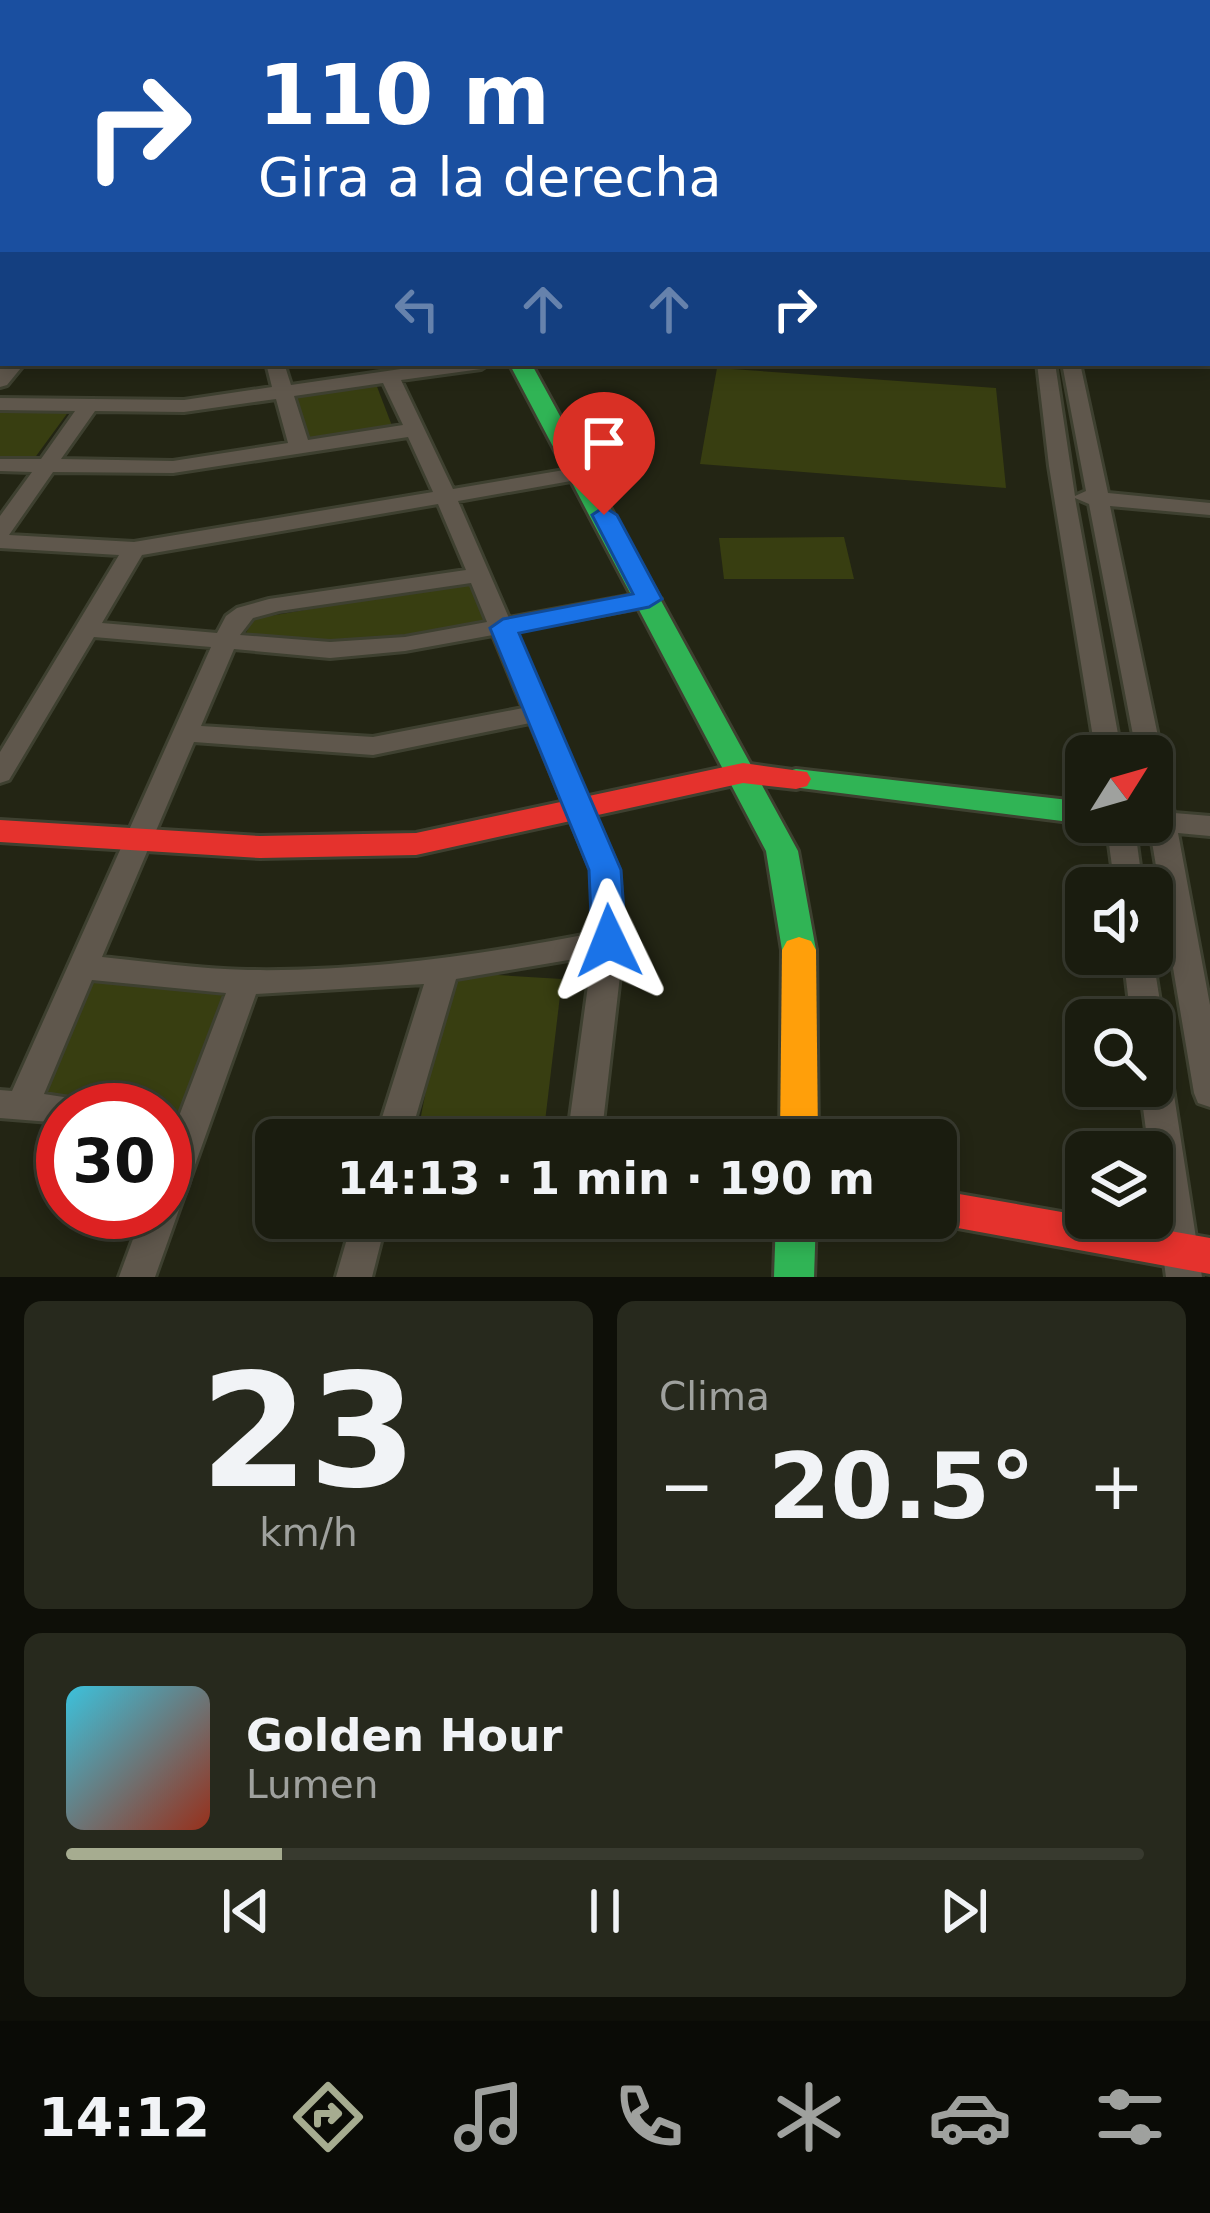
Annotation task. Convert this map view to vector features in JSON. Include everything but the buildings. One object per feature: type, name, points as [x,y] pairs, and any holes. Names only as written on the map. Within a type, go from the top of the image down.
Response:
[{"type":"street","points":[[276,366],[301,449]]},
{"type":"street","points":[[0,404],[184,406],[464,366]]},
{"type":"street","points":[[522,366],[782,851],[798,922],[799,1119]]},
{"type":"street","points":[[1046,366],[1105,735]]},
{"type":"street","points":[[1072,366],[1146,735]]},
{"type":"street","points":[[391,379],[605,870],[609,941],[587,1119]]},
{"type":"street","points":[[0,532],[87,408]]},
{"type":"street","points":[[0,465],[158,468],[412,430]]},
{"type":"street","points":[[0,541],[134,549],[582,473]]},
{"type":"street","points":[[1065,496],[1210,509]]},
{"type":"street","points":[[0,774],[134,549]]},
{"type":"street","points":[[11,1105],[83,967],[234,621],[258,608],[478,574]]},
{"type":"street","points":[[86,629],[330,650],[406,644],[649,599]]},
{"type":"street","points":[[183,734],[373,746],[538,713]]},
{"type":"street","points":[[0,726],[28,728]]},
{"type":"street","points":[[0,831],[361,849],[416,844],[743,773],[1065,811]]},
{"type":"street","points":[[1173,822],[1210,826]]},
{"type":"street","points":[[1162,843],[1210,1093]]},
{"type":"street","points":[[83,967],[245,982],[385,977],[609,941]]},
{"type":"street","points":[[398,1119],[444,969]]},
{"type":"street","points":[[192,1092],[245,982]]},
{"type":"street","points":[[957,1212],[1191,1262],[1162,1107]]},
{"type":"street","points":[[137,1277],[150,1239]]},
{"type":"street","points":[[354,1277],[364,1239]]},
{"type":"street","points":[[794,1277],[796,1239]]},
{"type":"street","points":[[799,1239],[814,1277]]},
{"type":"green space","points":[[717,368],[996,388],[1006,488],[700,464]]},
{"type":"green space","points":[[376,384],[394,431],[310,445],[294,396]]},
{"type":"green space","points":[[0,408],[69,411],[31,463],[0,461]]},
{"type":"green space","points":[[844,537],[854,579],[724,579],[719,538]]},
{"type":"green space","points":[[471,581],[490,625],[368,644],[244,638],[252,619]]},
{"type":"green space","points":[[449,972],[562,979],[545,1119],[420,1119]]},
{"type":"green space","points":[[88,975],[236,990],[192,1104],[192,1083],[41,1083]]},
{"type":"traffic: fast","points":[[522,366],[782,851],[799,950]]},
{"type":"traffic: fast","points":[[796,779],[1065,811]]},
{"type":"traffic: fast","points":[[794,1277],[795,1239]]},
{"type":"traffic: slow","points":[[799,950],[799,1119]]},
{"type":"traffic: jam","points":[[0,831],[260,847],[416,844],[743,773],[796,779]]},
{"type":"traffic: jam","points":[[957,1211],[1210,1256]]},
{"type":"route","points":[[604,515],[649,599],[503,628],[605,870],[609,941]]}]
